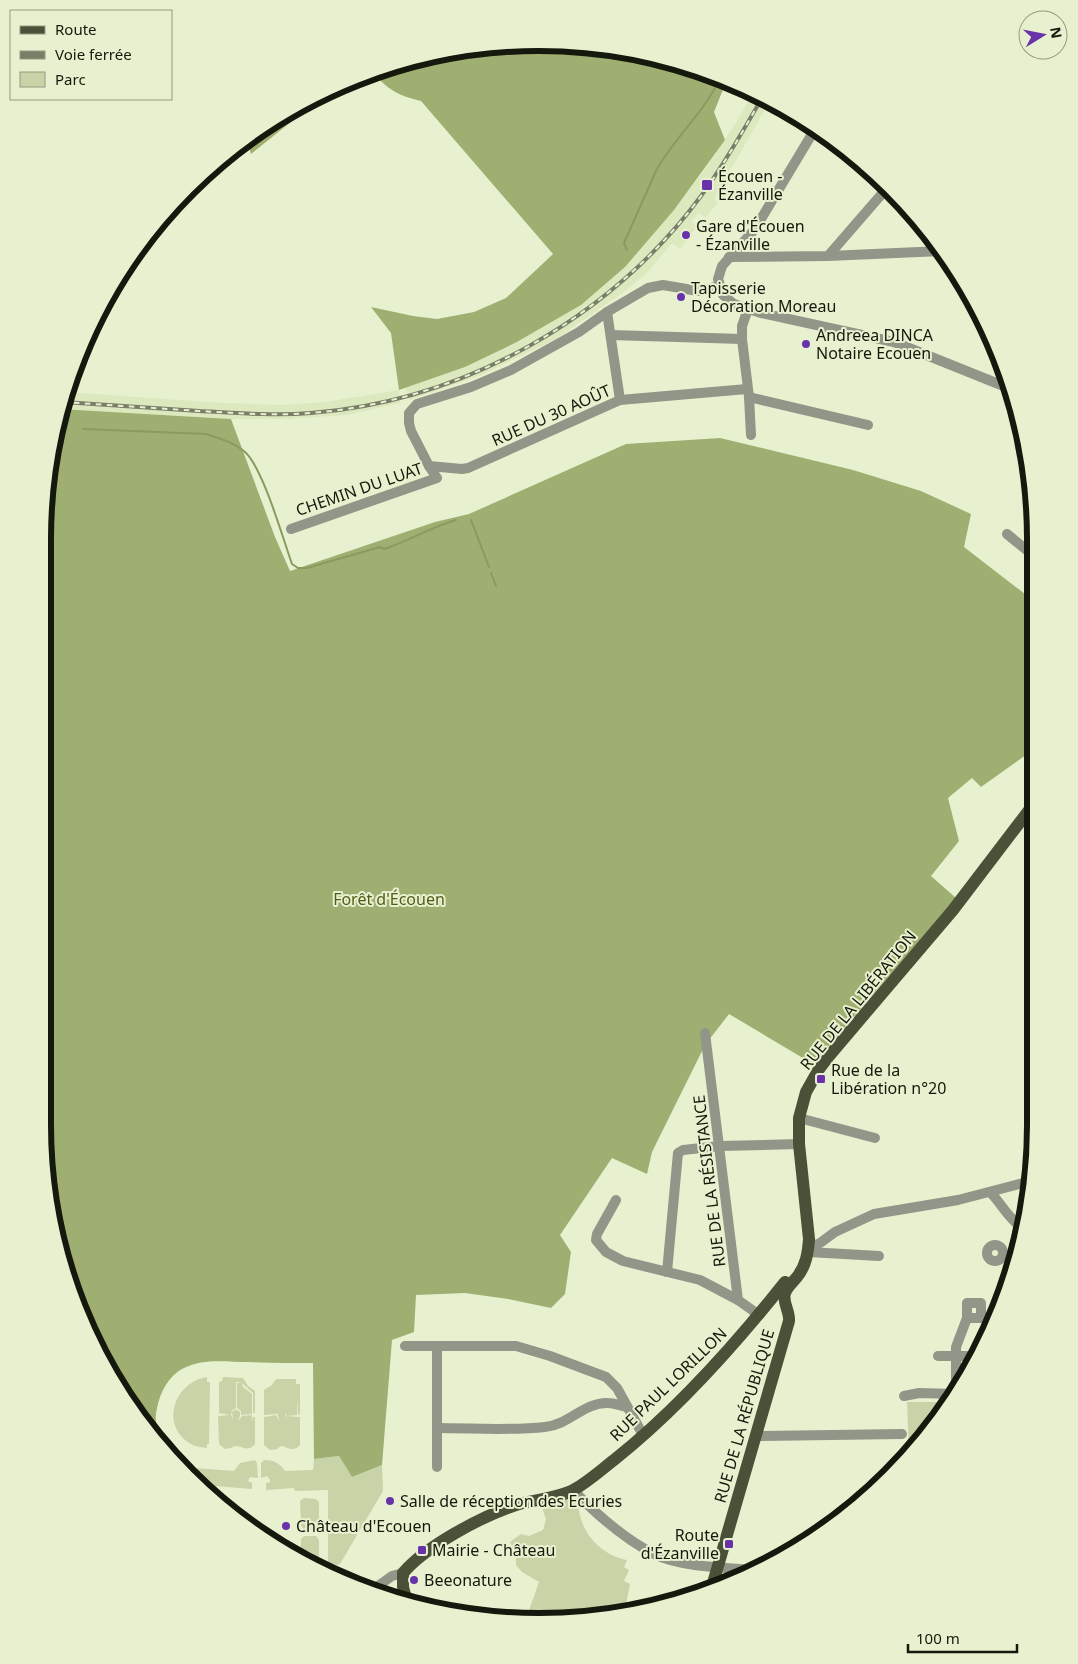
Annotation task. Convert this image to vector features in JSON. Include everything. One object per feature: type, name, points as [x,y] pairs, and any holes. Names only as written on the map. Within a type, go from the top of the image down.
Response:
[{"type":"main road","name":"RUE DE LA LIBÉRATION","points":[[808,1250],[799,1144],[799,1118],[806,1092],[819,1069],[952,910],[1027,813]]},
{"type":"main road","name":"RUE PAUL LORILLON","points":[[403,1573],[413,1561],[497,1512],[573,1490],[644,1435],[668,1413],[760,1315],[790,1277],[808,1250]]},
{"type":"main road","points":[[785,1303],[785,1292],[802,1271],[808,1250]]},
{"type":"main road","name":"RUE DE LA RÉPUBLIQUE","points":[[714,1580],[789,1320],[789,1312],[785,1303]]},
{"type":"main road","points":[[403,1573],[405,1594]]},
{"type":"street","points":[[812,134],[755,229],[729,257],[719,271],[720,286],[724,295],[730,302],[748,309],[894,342],[1002,386]]},
{"type":"street","points":[[828,256],[883,193]]},
{"type":"street","points":[[729,257],[828,256],[933,251]]},
{"type":"street","points":[[429,466],[411,431],[408,417],[410,410],[421,402],[471,387],[511,370],[578,332],[648,288],[663,285],[698,291],[720,286]]},
{"type":"street","points":[[748,309],[742,326],[742,339],[751,435]]},
{"type":"street","points":[[607,312],[620,400]]},
{"type":"street","points":[[611,335],[742,339]]},
{"type":"street","name":"RUE DU 30 AOÛT","points":[[429,466],[468,468],[620,400],[748,393],[868,425]]},
{"type":"street","name":"CHEMIN DU LUAT","points":[[291,529],[436,478],[429,466]]},
{"type":"street","points":[[1007,534],[1027,550]]},
{"type":"street","name":"RUE DE LA RÉSISTANCE","points":[[705,1033],[738,1300]]},
{"type":"street","points":[[799,1118],[876,1138]]},
{"type":"street","points":[[667,1272],[678,1153],[683,1150],[720,1146],[799,1144]]},
{"type":"street","points":[[808,1250],[835,1232],[874,1214],[958,1200],[1024,1183]]},
{"type":"street","points":[[1005,1188],[1006,1211]]},
{"type":"street","points":[[990,1192],[1016,1223]]},
{"type":"street","points":[[616,1200],[599,1228],[596,1240],[606,1252],[634,1265],[700,1280],[738,1300],[760,1315]]},
{"type":"street","points":[[808,1250],[879,1256]]},
{"type":"street","points":[[770,1302],[779,1301],[785,1303]]},
{"type":"street","points":[[956,1377],[958,1340],[967,1318]]},
{"type":"street","points":[[406,1346],[516,1346],[550,1356],[606,1377],[617,1388],[644,1435]]},
{"type":"street","points":[[437,1346],[437,1467]]},
{"type":"street","points":[[938,1356],[968,1356]]},
{"type":"street","points":[[904,1396],[919,1393],[947,1393]]},
{"type":"street","points":[[437,1428],[548,1427],[568,1420],[581,1410],[594,1405],[609,1402],[627,1407]]},
{"type":"street","points":[[756,1436],[902,1434]]},
{"type":"street","points":[[573,1490],[599,1517],[655,1554],[680,1562],[740,1569]]},
{"type":"street","points":[[379,1586],[392,1576],[403,1573]]},
{"type":"shaded area","points":[[750,99],[766,108],[720,184],[722,186],[714,198],[718,203],[705,218],[699,213],[691,221],[697,227],[680,249],[672,243],[648,272],[624,292],[556,339],[482,375],[410,400],[405,388],[465,367],[515,343],[645,242],[674,210],[725,140]]},
{"type":"shaded area","points":[[399,390],[400,403],[346,415],[290,419],[231,419],[69,410],[74,393],[223,403],[282,405],[325,402]]},
{"type":"green space","points":[[539,51],[603,55],[665,68],[724,87],[714,112],[725,140],[674,210],[625,267],[581,305],[515,343],[465,367],[399,390],[391,333],[371,307],[437,319],[474,312],[506,298],[553,254],[421,101],[394,92],[379,78],[413,68],[475,55]]},
{"type":"green space","points":[[302,113],[251,154],[249,147],[268,133]]},
{"type":"green space","name":"Forêt d'Écouen","points":[[69,410],[231,419],[275,537],[290,571],[435,522],[469,514],[626,444],[720,438],[853,470],[921,491],[971,514],[964,547],[1027,596],[1027,754],[981,787],[972,778],[948,798],[959,841],[931,876],[956,898],[813,1064],[729,1014],[705,1045],[652,1152],[647,1174],[612,1158],[560,1235],[571,1252],[565,1294],[551,1308],[465,1293],[416,1295],[414,1332],[392,1340],[382,1465],[352,1477],[339,1456],[314,1459],[313,1363],[224,1361],[191,1365],[174,1375],[166,1385],[160,1396],[157,1408],[157,1429],[133,1396],[88,1312],[68,1251],[55,1189],[52,1157],[51,539],[55,475]]},
{"type":"green space","points":[[207,1377],[207,1382],[210,1382],[209,1444],[207,1444],[207,1448],[193,1445],[181,1436],[173,1416],[179,1396],[186,1387],[195,1381]]},
{"type":"green space","points":[[223,1377],[243,1378],[248,1386],[255,1391],[255,1413],[253,1413],[253,1393],[242,1383],[243,1387],[252,1394],[252,1414],[241,1415],[241,1411],[237,1408],[237,1383],[242,1382],[236,1382],[236,1408],[232,1410],[231,1415],[233,1419],[232,1412],[235,1409],[240,1412],[238,1421],[242,1416],[252,1415],[252,1422],[253,1417],[255,1417],[255,1444],[250,1448],[235,1446],[225,1449],[219,1444],[218,1416],[230,1415],[219,1413],[219,1382],[222,1381]]},
{"type":"green space","points":[[276,1379],[296,1379],[296,1384],[300,1384],[300,1414],[298,1415],[298,1398],[297,1415],[287,1416],[300,1417],[300,1445],[295,1449],[281,1446],[270,1450],[264,1445],[264,1417],[276,1415],[280,1422],[277,1413],[264,1415],[264,1390],[272,1385]]},
{"type":"green space","points":[[907,1402],[941,1402],[926,1422],[909,1444]]},
{"type":"green space","points":[[339,1456],[352,1477],[382,1465],[383,1491],[340,1564],[335,1566],[337,1569],[328,1563],[328,1490],[295,1491],[294,1488],[266,1490],[266,1483],[270,1482],[270,1480],[267,1476],[261,1478],[261,1463],[264,1460],[279,1464],[285,1471],[313,1470],[314,1459]]},
{"type":"green space","points":[[255,1460],[257,1463],[258,1478],[250,1477],[248,1481],[252,1483],[252,1489],[215,1486],[215,1490],[195,1471],[195,1468],[234,1471],[240,1463]]},
{"type":"green space","points":[[578,1495],[580,1517],[590,1537],[606,1552],[627,1560],[624,1567],[629,1570],[624,1581],[630,1584],[626,1605],[571,1612],[528,1613],[539,1582],[522,1572],[516,1565],[516,1554],[510,1542],[521,1534],[529,1536],[543,1530],[546,1519],[540,1502]]},
{"type":"green space","points":[[304,1498],[316,1499],[319,1502],[319,1526],[316,1530],[304,1530],[301,1525],[300,1501]]},
{"type":"green space","points":[[304,1536],[316,1536],[319,1540],[319,1560],[301,1550],[301,1539]]},
{"type":"waterway","points":[[627,250],[624,243],[656,171],[671,147],[706,103],[716,85]]},
{"type":"waterway","points":[[83,429],[206,434],[237,446],[252,460],[259,473],[292,564],[298,568],[307,568],[380,547],[384,549],[456,520]]},
{"type":"waterway","points":[[471,520],[489,567]]},
{"type":"waterway","points":[[491,573],[496,586]]},
{"type":"railway","points":[[71,402],[241,413],[311,413],[368,405],[423,391],[477,371],[529,346],[578,316],[623,280],[664,240],[701,196],[758,104]]},
{"type":"place","name":"Écouen - Ézanville","points":[[707,185]]},
{"type":"place","name":"Gare d'Écouen - Ézanville","points":[[686,235]]},
{"type":"place","name":"Tapisserie Décoration Moreau","points":[[681,297]]},
{"type":"place","name":"Andreea DINCA Notaire Ecouen","points":[[806,344]]},
{"type":"place","name":"Rue de la Libération n°20","points":[[821,1079]]},
{"type":"place","name":"Salle de réception des Ecuries","points":[[390,1501]]},
{"type":"place","name":"Château d'Ecouen","points":[[286,1526]]},
{"type":"place","name":"Route d'Ézanville","points":[[729,1544]]},
{"type":"place","name":"Mairie - Château","points":[[422,1550]]},
{"type":"place","name":"Beeonature","points":[[414,1580]]}]
